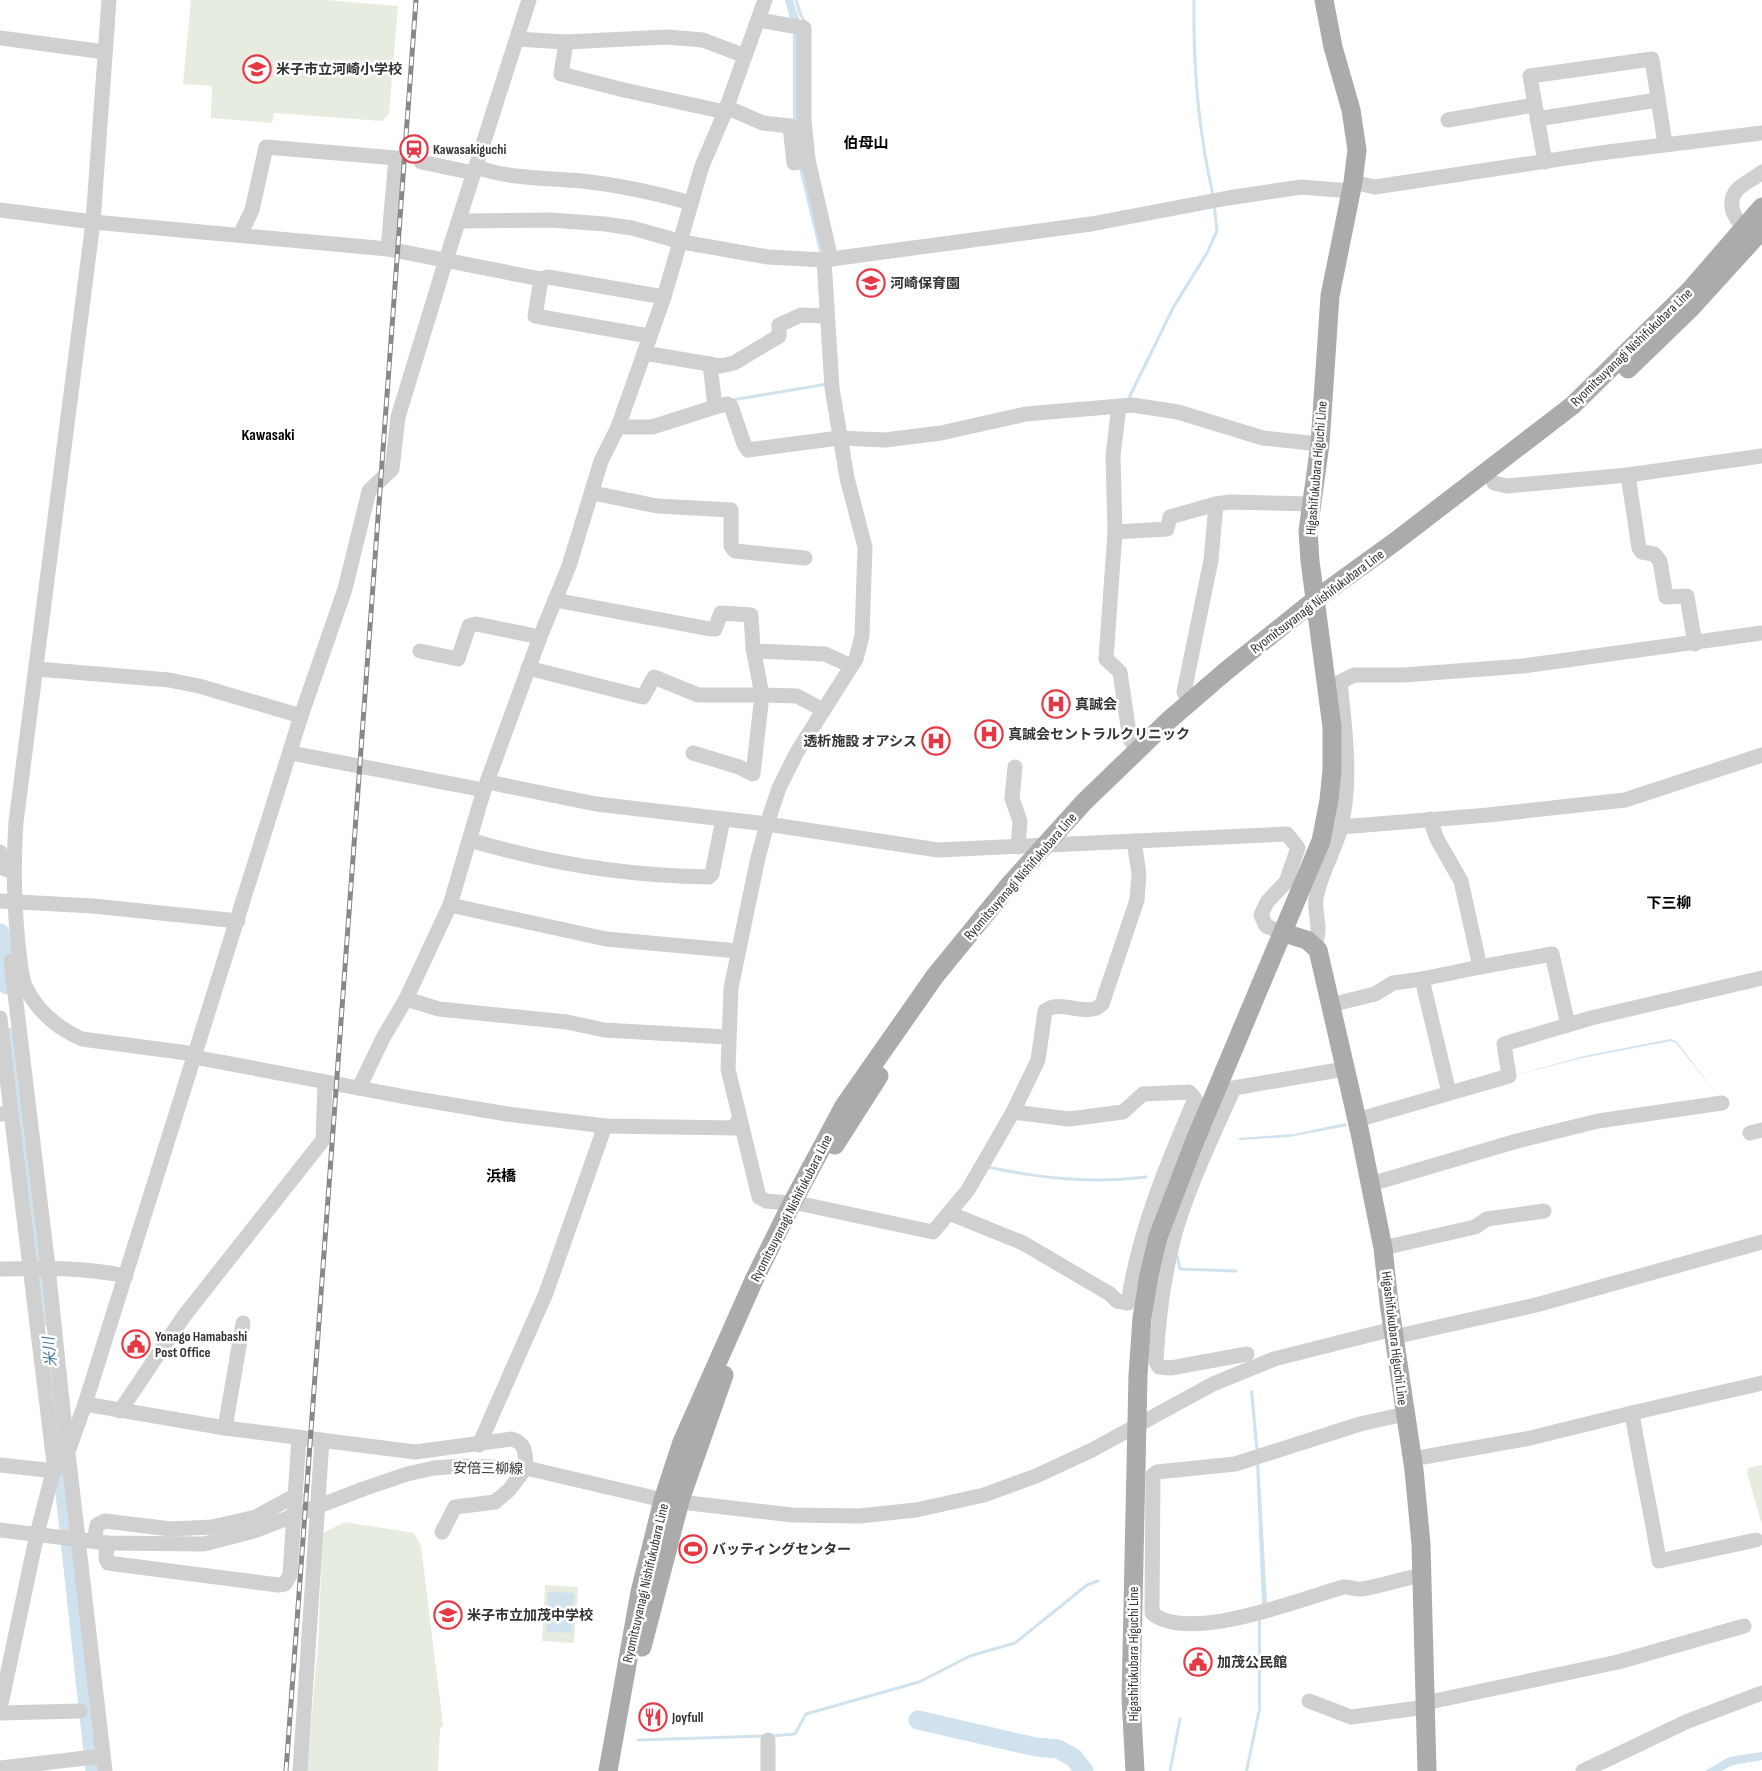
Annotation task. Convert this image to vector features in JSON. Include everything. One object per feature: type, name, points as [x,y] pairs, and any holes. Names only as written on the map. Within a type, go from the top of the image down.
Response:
[{"type":"main road","name":"Higashifukubara Higuchi Line","points":[[1135,1771],[1131,1698],[1143,1579],[1137,1426],[1142,1318],[1154,1256],[1168,1208],[1321,841],[1329,800],[1332,770],[1332,727],[1308,531],[1320,444],[1330,296],[1352,186],[1357,150],[1356,133],[1333,47],[1324,0]]},
{"type":"main road","name":"Ryomitsuyanagi Nishifukubara Line","points":[[1052,846],[1084,802],[1190,701],[1317,606],[1494,483],[1554,434],[1650,349],[1755,231],[1762,207]]},
{"type":"main road","name":"Ryomitsuyanagi Nishifukubara Line","points":[[621,1771],[631,1700],[682,1442],[754,1280],[796,1204],[844,1106],[935,976],[1010,884],[1182,725],[1317,606],[1573,405],[1690,290],[1755,231]]},
{"type":"main road","points":[[1284,933],[1314,944]]},
{"type":"main road","name":"Higashifukubara Higuchi Line","points":[[1314,944],[1318,950],[1371,1184],[1383,1248],[1393,1333],[1412,1459],[1421,1544],[1427,1771]]},
{"type":"main road","name":"Ryomitsuyanagi Nishifukubara Line","points":[[608,1771],[640,1592],[671,1501]]},
{"type":"street","points":[[56,1469],[39,1267],[35,1167],[5,901],[13,872],[16,822],[37,670],[92,222],[109,0]]},
{"type":"street","points":[[0,1709],[37,1534],[56,1469],[68,1451],[85,1404],[291,753],[301,716],[345,590],[369,492],[392,469],[398,418],[529,0]]},
{"type":"street","points":[[359,1088],[383,1038],[406,999],[450,905],[486,786],[528,668],[569,566],[601,461],[618,427],[664,298],[682,242],[702,166],[726,110],[765,0]]},
{"type":"street","points":[[758,20],[804,28],[803,161],[827,260],[827,316],[832,388],[840,438],[865,547],[862,636],[856,659],[797,752],[779,788],[766,824],[731,988],[727,1038],[728,1069],[759,1197],[766,1201],[796,1204],[933,1232],[968,1190],[1013,1112],[1038,1060],[1045,1012],[1054,1007],[1093,1009],[1102,1004],[1137,900],[1139,874],[1134,841]]},
{"type":"street","points":[[517,39],[566,42],[667,37],[702,40],[745,56]]},
{"type":"street","points":[[0,38],[106,52]]},
{"type":"street","points":[[566,42],[560,74],[624,90],[726,110],[763,123],[790,126],[794,164],[803,161]]},
{"type":"street","points":[[1545,162],[1530,76],[1652,59],[1665,144]]},
{"type":"street","points":[[1448,120],[1657,100]]},
{"type":"street","points":[[459,221],[550,220],[605,224],[632,228],[682,242],[768,258],[827,260],[1091,224],[1228,198],[1301,187],[1375,187],[1665,144],[1762,132]]},
{"type":"street","points":[[240,235],[252,210],[266,147],[396,158],[388,249]]},
{"type":"street","points":[[421,162],[520,177],[585,181],[642,191],[691,203]]},
{"type":"street","points":[[1755,231],[1736,218],[1731,200],[1738,189],[1762,172]]},
{"type":"street","points":[[0,210],[92,222],[388,249],[541,279],[548,278],[664,298]]},
{"type":"street","points":[[541,279],[535,316],[649,336]]},
{"type":"street","points":[[644,353],[721,366],[734,363],[779,336],[779,325],[801,315],[827,316]]},
{"type":"street","points":[[710,364],[715,407]]},
{"type":"street","points":[[618,427],[652,427],[727,404],[731,406],[744,444],[748,450],[840,438],[884,440],[941,434],[1026,414],[1132,405],[1178,412],[1263,438],[1320,444]]},
{"type":"street","points":[[1119,406],[1113,456],[1115,532],[1109,661],[1120,672],[1130,740],[1138,749]]},
{"type":"street","points":[[1494,483],[1507,486],[1628,475],[1762,456]]},
{"type":"street","points":[[1628,475],[1639,548],[1642,552],[1654,554],[1660,561],[1666,597],[1687,596],[1695,644]]},
{"type":"street","points":[[592,493],[657,506],[731,510],[731,546],[735,551],[805,558]]},
{"type":"street","points":[[1115,532],[1167,529],[1170,517],[1216,504],[1311,504]]},
{"type":"street","points":[[1190,701],[1184,692],[1211,560],[1216,504]]},
{"type":"street","points":[[555,600],[710,629],[715,629],[720,613],[752,615],[762,695],[752,774],[739,767],[693,753]]},
{"type":"street","points":[[420,651],[458,659],[465,632],[469,626],[476,624],[540,637]]},
{"type":"street","points":[[1314,944],[1318,938],[1316,900],[1341,827],[1347,753],[1340,682],[1354,675],[1404,675],[1523,666],[1695,644],[1762,633]]},
{"type":"street","points":[[755,651],[825,654],[851,666]]},
{"type":"street","points":[[528,668],[643,697],[654,677],[698,695],[797,696],[823,710]]},
{"type":"street","points":[[37,670],[169,680],[199,686],[301,716]]},
{"type":"street","points":[[291,753],[596,804],[766,824],[938,850],[1287,834],[1298,848],[1286,882],[1267,902],[1261,915],[1266,926],[1284,933]]},
{"type":"street","points":[[1341,827],[1430,818],[1488,815],[1625,800],[1762,755]]},
{"type":"street","points":[[1015,767],[1012,799],[1020,821],[1018,847]]},
{"type":"street","points":[[1430,818],[1437,839],[1461,881],[1480,967]]},
{"type":"street","points":[[470,840],[516,854],[609,870],[709,877],[712,874],[723,820]]},
{"type":"street","points":[[0,852],[4,869],[13,872]]},
{"type":"street","points":[[5,901],[93,906],[238,921]]},
{"type":"street","points":[[5,901],[24,984],[35,1003],[50,1020],[66,1032],[82,1039],[194,1056],[325,1082],[507,1114],[606,1126],[737,1128],[737,1122],[740,1122]]},
{"type":"street","points":[[450,905],[606,939],[738,951]]},
{"type":"street","points":[[1330,1006],[1375,994],[1393,984],[1552,954],[1568,1025]]},
{"type":"street","points":[[1357,1120],[1509,1076],[1504,1044],[1568,1025],[1762,978]]},
{"type":"street","points":[[1422,979],[1448,1093]]},
{"type":"street","points":[[406,999],[439,1009],[567,1022],[604,1030],[727,1038]]},
{"type":"street","points":[[0,1018],[6,1113],[39,1267],[68,1451],[89,1540],[99,1760],[0,1768]]},
{"type":"street","points":[[949,1213],[1024,1242],[1093,1283],[1117,1301],[1128,1303],[1133,1270],[1234,1088],[1344,1070]]},
{"type":"street","points":[[120,1411],[184,1316],[323,1140],[325,1082]]},
{"type":"street","points":[[1013,1112],[1069,1119],[1124,1112],[1143,1094],[1188,1092],[1195,1099],[1168,1208],[1174,1239],[1162,1295],[1156,1362],[1159,1367],[1165,1369],[1247,1354]]},
{"type":"street","points":[[1371,1184],[1517,1141],[1598,1121],[1722,1103]]},
{"type":"street","points":[[479,1445],[546,1293],[606,1126]]},
{"type":"street","points":[[1383,1248],[1475,1226],[1486,1219],[1544,1211]]},
{"type":"street","name":"安倍三柳線","points":[[89,1540],[204,1544],[290,1518],[364,1489],[434,1468],[461,1466],[526,1468],[671,1501],[792,1515],[831,1517],[916,1510],[960,1501],[1012,1486],[1064,1464],[1214,1384],[1274,1359],[1370,1333],[1393,1333],[1536,1306],[1762,1242]]},
{"type":"street","points":[[0,1269],[39,1267],[101,1271],[126,1276]]},
{"type":"street","points":[[225,1428],[243,1322]]},
{"type":"street","points":[[1412,1459],[1526,1439],[1762,1384]]},
{"type":"street","points":[[85,1404],[225,1428],[415,1452],[479,1445],[512,1439],[520,1441],[524,1447],[526,1468],[509,1490],[495,1502],[455,1507],[450,1512],[442,1532]]},
{"type":"street","points":[[1632,1413],[1644,1483],[1651,1508],[1659,1562],[1756,1540]]},
{"type":"street","points":[[1405,1414],[1360,1424],[1235,1464],[1157,1472],[1153,1475],[1143,1579],[1152,1613],[1156,1616],[1174,1622],[1206,1623],[1230,1620],[1259,1611],[1284,1608],[1346,1586],[1360,1589],[1421,1575]]},
{"type":"street","points":[[0,1530],[89,1540],[108,1563],[278,1586],[287,1582],[290,1574],[299,1438]]},
{"type":"street","points":[[300,1771],[322,1440]]},
{"type":"street","points":[[0,1465],[56,1469]]},
{"type":"street","points":[[89,1540],[97,1525],[105,1521],[171,1529],[212,1527],[256,1518],[296,1495]]},
{"type":"street","points":[[1309,1701],[1351,1717],[1425,1705],[1618,1662],[1744,1626]]},
{"type":"street","points":[[1583,1771],[1679,1725],[1762,1693]]},
{"type":"street","points":[[0,1713],[80,1711]]},
{"type":"street","points":[[768,1740],[768,1771]]},
{"type":"shaded area","name":"米子市立河崎小学校","points":[[191,0],[326,0],[398,6],[389,114],[382,121],[274,113],[272,123],[211,118],[212,86],[183,84]]},
{"type":"shaded area","points":[[1762,1465],[1762,1525],[1747,1473],[1748,1468]]},
{"type":"shaded area","points":[[345,1522],[414,1533],[421,1546],[443,1725],[440,1729],[438,1771],[307,1771],[318,1643],[323,1533]]},
{"type":"shaded area","points":[[545,1585],[578,1587],[574,1643],[542,1641]]},
{"type":"water","points":[[785,0],[793,0],[800,21],[801,97],[826,245],[823,269],[863,569],[820,255],[797,160],[793,123],[793,30]]},
{"type":"water","points":[[1671,1039],[1677,1042],[1718,1096],[1676,1043],[1671,1041],[1582,1058],[1512,1076],[1584,1056]]},
{"type":"water","points":[[1346,1123],[1347,1126],[1289,1137],[1239,1140],[1239,1138],[1294,1134]]},
{"type":"water","points":[[1253,1390],[1259,1455],[1256,1456],[1250,1391]]},
{"type":"water","points":[[1259,1459],[1267,1603],[1262,1605],[1256,1461]]},
{"type":"water","points":[[548,1592],[574,1593],[572,1633],[546,1631]]},
{"type":"water","points":[[1258,1615],[1261,1616],[1261,1709],[1248,1771],[1245,1771],[1258,1709]]},
{"type":"water","points":[[1762,1752],[1762,1760],[1733,1765],[1721,1771],[1705,1771],[1729,1757]]},
{"type":"waterway","points":[[796,0],[801,16],[806,23]]},
{"type":"waterway","points":[[1194,0],[1194,50],[1197,98],[1213,195]]},
{"type":"waterway","points":[[1128,400],[1173,308],[1207,253],[1217,231],[1214,204]]},
{"type":"waterway","points":[[732,400],[827,384]]},
{"type":"waterway","name":"米川","points":[[0,933],[7,985]]},
{"type":"waterway","name":"米川","points":[[13,1037],[23,1140],[46,1317]]},
{"type":"waterway","points":[[987,1167],[1066,1179],[1106,1180],[1146,1177]]},
{"type":"waterway","points":[[1177,1256],[1180,1269],[1236,1271]]},
{"type":"waterway","name":"米川","points":[[49,1345],[95,1771]]},
{"type":"waterway","points":[[771,1736],[795,1734],[806,1714],[919,1682],[970,1656],[1015,1643],[1087,1585],[1098,1581]]},
{"type":"waterway","points":[[1170,1771],[1180,1719]]},
{"type":"waterway","points":[[918,1720],[1036,1747],[1058,1749],[1074,1758],[1084,1771]]},
{"type":"waterway","points":[[638,1740],[764,1736]]},
{"type":"railway","points":[[286,1771],[416,0]]},
{"type":"place","name":"米子市立河崎小学校","points":[[257,69]]},
{"type":"place","name":"Kawasakiguchi","points":[[414,149]]},
{"type":"place","name":"河崎保育園","points":[[871,283]]},
{"type":"place","name":"真誠会","points":[[1056,704]]},
{"type":"place","name":"真誠会セントラルクリニック","points":[[989,734]]},
{"type":"place","name":"透析施設 オアシス","points":[[936,741]]},
{"type":"place","name":"Yonago Hamabashi Post Office","points":[[136,1344]]},
{"type":"place","name":"バッティングセンター","points":[[693,1549]]},
{"type":"place","name":"米子市立加茂中学校","points":[[448,1615]]},
{"type":"place","name":"加茂公民館","points":[[1198,1662]]},
{"type":"place","name":"Joyfull","points":[[653,1717]]},
{"type":"district","name":"伯母山","points":[[866,143]]},
{"type":"district","name":"Kawasaki","points":[[268,434]]},
{"type":"district","name":"下三柳","points":[[1669,903]]},
{"type":"district","name":"浜橋","points":[[501,1176]]}]
